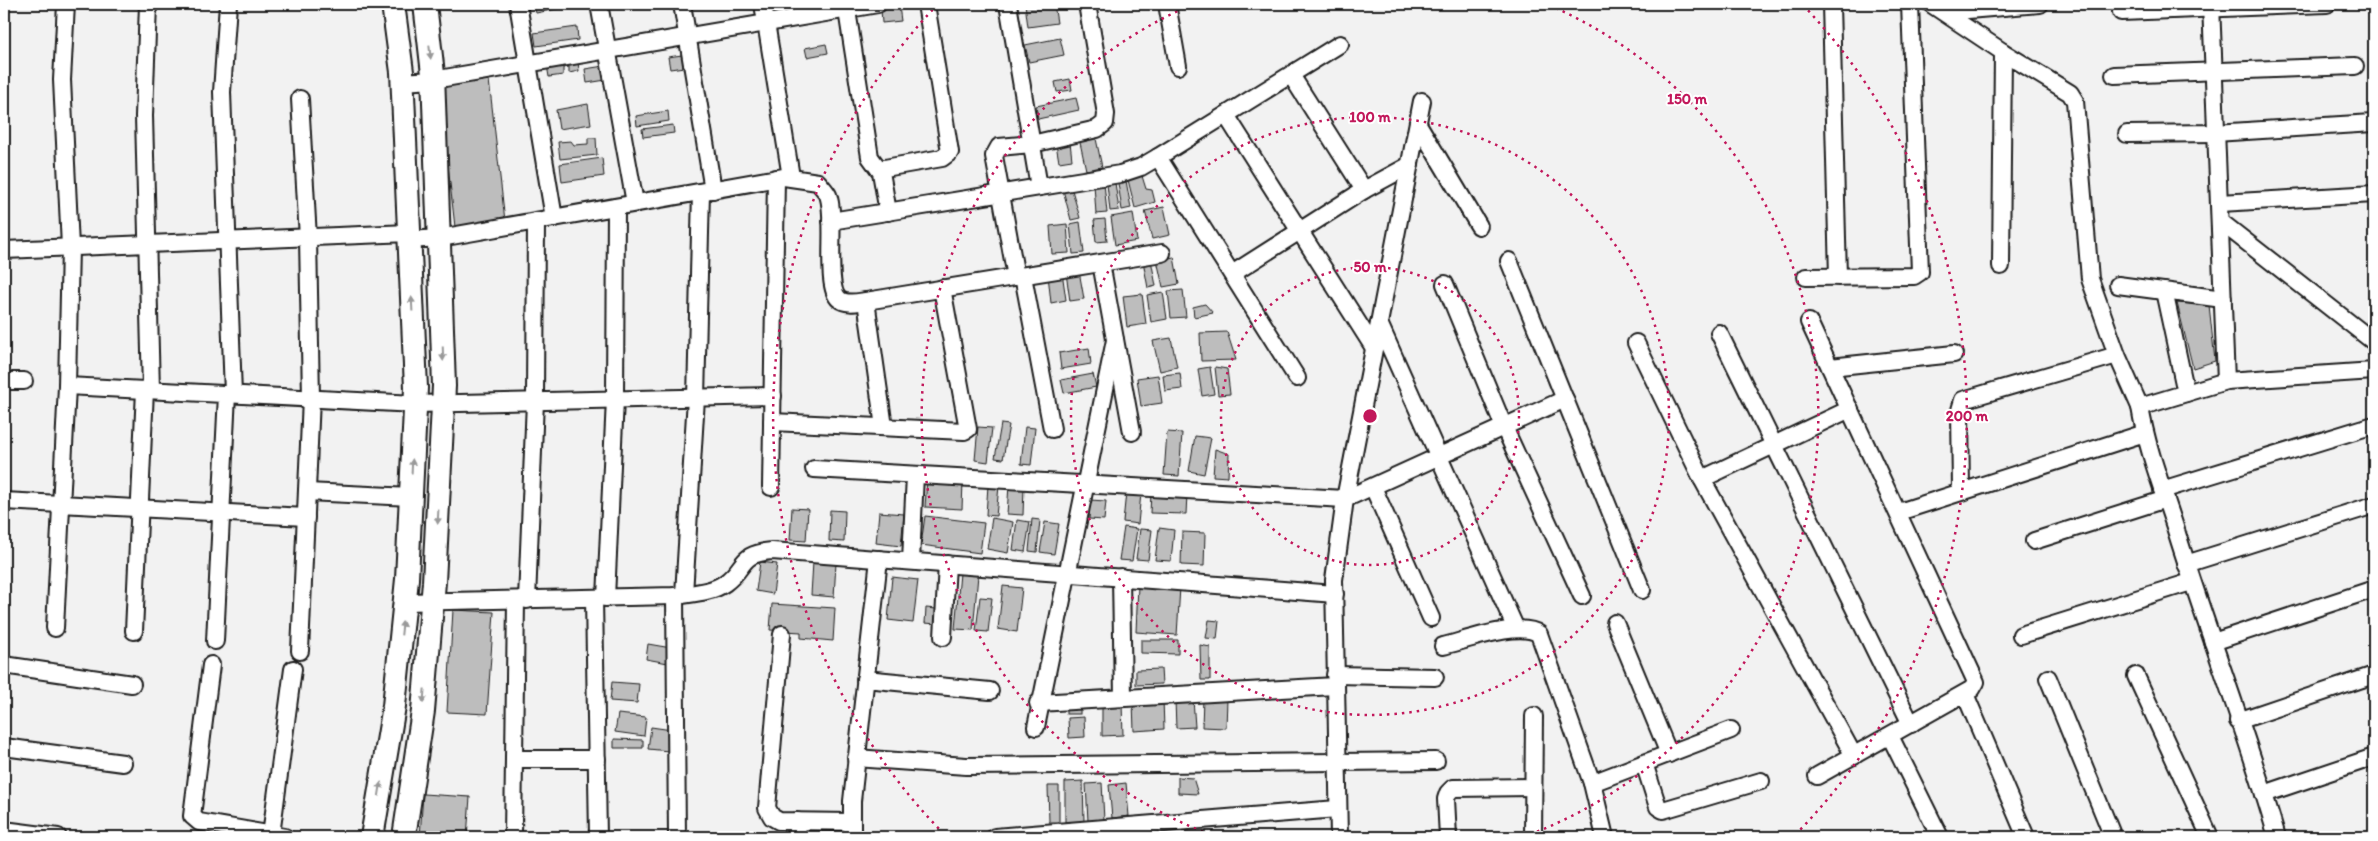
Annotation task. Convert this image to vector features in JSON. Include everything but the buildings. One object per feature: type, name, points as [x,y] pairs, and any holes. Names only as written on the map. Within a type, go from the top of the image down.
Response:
[{"type":"street","points":[[55,628],[67,386],[70,247],[62,80],[66,4]]},
{"type":"street","points":[[134,631],[139,508],[148,390],[144,116],[148,4]]},
{"type":"street","points":[[215,641],[230,394],[228,241],[222,92],[228,4]]},
{"type":"street","points":[[372,837],[394,706],[405,602],[415,404],[402,82],[393,4]]},
{"type":"street","points":[[404,837],[423,711],[432,602],[443,402],[440,238],[433,80],[425,4]]},
{"type":"street","points":[[518,4],[554,218]]},
{"type":"street","points":[[599,4],[635,203]]},
{"type":"street","points":[[677,837],[680,595],[696,398],[707,191],[682,4]]},
{"type":"street","points":[[763,4],[784,178],[773,396],[771,488]]},
{"type":"street","points":[[402,82],[433,80],[766,23],[846,6],[878,4]]},
{"type":"street","points":[[879,169],[942,158],[950,152],[926,4]]},
{"type":"street","points":[[1008,4],[1039,188]]},
{"type":"street","points":[[1052,429],[994,156],[995,150],[999,147],[1032,144],[1098,128],[1106,123],[1087,4]]},
{"type":"street","points":[[1167,4],[1178,66]]},
{"type":"street","points":[[1831,4],[1838,277]]},
{"type":"street","points":[[1806,277],[1914,276],[1921,269],[1910,4]]},
{"type":"street","points":[[1937,8],[2040,4]]},
{"type":"street","points":[[2121,12],[2211,7],[2327,4]]},
{"type":"street","points":[[846,6],[870,157],[879,169],[888,212]]},
{"type":"street","points":[[2211,7],[2226,381]]},
{"type":"street","points":[[1937,8],[2003,52],[2070,93],[2075,101],[2090,279],[2117,355],[2140,407],[2145,433],[2191,582],[2264,794],[2276,837]]},
{"type":"street","points":[[831,221],[1120,174],[1158,157],[1340,44]]},
{"type":"street","points":[[2001,266],[2003,52]]},
{"type":"street","points":[[2114,75],[2355,66]]},
{"type":"street","points":[[1291,75],[1364,190]]},
{"type":"street","points":[[300,99],[308,238],[312,398],[300,652]]},
{"type":"street","points":[[1339,837],[1336,761],[1335,594],[1344,500],[1422,101]]},
{"type":"street","points":[[1226,115],[1374,348]]},
{"type":"street","points":[[2127,134],[2215,133],[2373,123]]},
{"type":"street","points":[[1418,124],[1479,226]]},
{"type":"street","points":[[1158,157],[1297,378]]},
{"type":"street","points":[[1232,274],[1364,190],[1410,165]]},
{"type":"street","points":[[4,250],[308,238],[409,236],[440,238],[784,178],[818,182],[828,196],[831,221],[832,284],[835,294],[841,301],[852,303],[866,301],[1162,253]]},
{"type":"street","points":[[2220,203],[2374,194]]},
{"type":"street","points":[[598,837],[596,759],[600,598],[615,399],[616,207]]},
{"type":"street","points":[[513,837],[514,759],[521,600],[534,401],[536,221]]},
{"type":"street","points":[[2221,222],[2374,342]]},
{"type":"street","points":[[1508,260],[1642,590]]},
{"type":"street","points":[[1101,263],[1132,432]]},
{"type":"street","points":[[1445,284],[1504,427],[1582,596]]},
{"type":"street","points":[[2118,284],[2223,299]]},
{"type":"street","points":[[772,422],[964,431],[968,429],[942,288]]},
{"type":"street","points":[[2164,291],[2186,393]]},
{"type":"street","points":[[866,301],[884,428]]},
{"type":"street","points":[[1809,322],[1975,678],[1975,685],[1965,694],[1817,776]]},
{"type":"street","points":[[1379,323],[1516,629]]},
{"type":"street","points":[[1719,333],[1911,724]]},
{"type":"street","points":[[1036,727],[1115,340]]},
{"type":"street","points":[[1636,343],[1702,479],[1854,756]]},
{"type":"street","points":[[1830,367],[1954,354]]},
{"type":"street","points":[[1961,490],[1960,410],[1963,400],[2117,355]]},
{"type":"street","points":[[2140,407],[2226,381],[2374,371]]},
{"type":"street","points":[[4,381],[24,381]]},
{"type":"street","points":[[67,386],[415,404],[773,396]]},
{"type":"street","points":[[814,469],[1344,500],[1565,399]]},
{"type":"street","points":[[1702,479],[1850,409]]},
{"type":"street","points":[[2034,541],[2164,494],[2374,425]]},
{"type":"street","points":[[1899,512],[1961,490],[2145,433]]},
{"type":"street","points":[[911,561],[915,475]]},
{"type":"street","points":[[1373,486],[1432,618]]},
{"type":"street","points":[[307,492],[411,497]]},
{"type":"street","points":[[4,501],[306,517]]},
{"type":"street","points":[[2186,564],[2374,505]]},
{"type":"street","points":[[405,602],[680,595],[710,590],[726,582],[756,552],[772,550],[1335,594]]},
{"type":"street","points":[[782,634],[767,808],[772,817],[798,829],[852,829],[856,758],[879,559]]},
{"type":"street","points":[[943,637],[947,564]]},
{"type":"street","points":[[1121,578],[1123,698]]},
{"type":"street","points":[[2021,636],[2191,582]]},
{"type":"street","points":[[2213,642],[2374,589]]},
{"type":"street","points":[[1615,623],[1669,754]]},
{"type":"street","points":[[1443,646],[1516,629],[1533,630],[1539,634],[1592,783],[1605,837]]},
{"type":"street","points":[[211,665],[192,816],[199,822],[278,836],[293,669]]},
{"type":"street","points":[[4,666],[132,684]]},
{"type":"street","points":[[2238,721],[2374,675]]},
{"type":"street","points":[[2136,676],[2210,837]]},
{"type":"street","points":[[1038,702],[1123,698],[1335,681],[1435,677]]},
{"type":"street","points":[[2048,678],[2113,837]]},
{"type":"street","points":[[865,679],[990,691]]},
{"type":"street","points":[[1965,694],[2026,837]]},
{"type":"street","points":[[1533,837],[1534,716]]},
{"type":"street","points":[[1592,783],[1732,730]]},
{"type":"street","points":[[1890,736],[1940,837]]},
{"type":"street","points":[[4,747],[123,763]]},
{"type":"street","points":[[2264,794],[2374,757]]},
{"type":"street","points":[[856,758],[966,766],[1436,761]]},
{"type":"street","points":[[514,759],[596,759]]},
{"type":"street","points":[[1644,763],[1658,807],[1663,810],[1761,781]]},
{"type":"street","points":[[1448,837],[1446,799],[1448,793],[1453,788],[1533,787]]},
{"type":"street","points":[[995,837],[1337,809]]},
{"type":"street","points":[[4,830],[58,837]]}]
